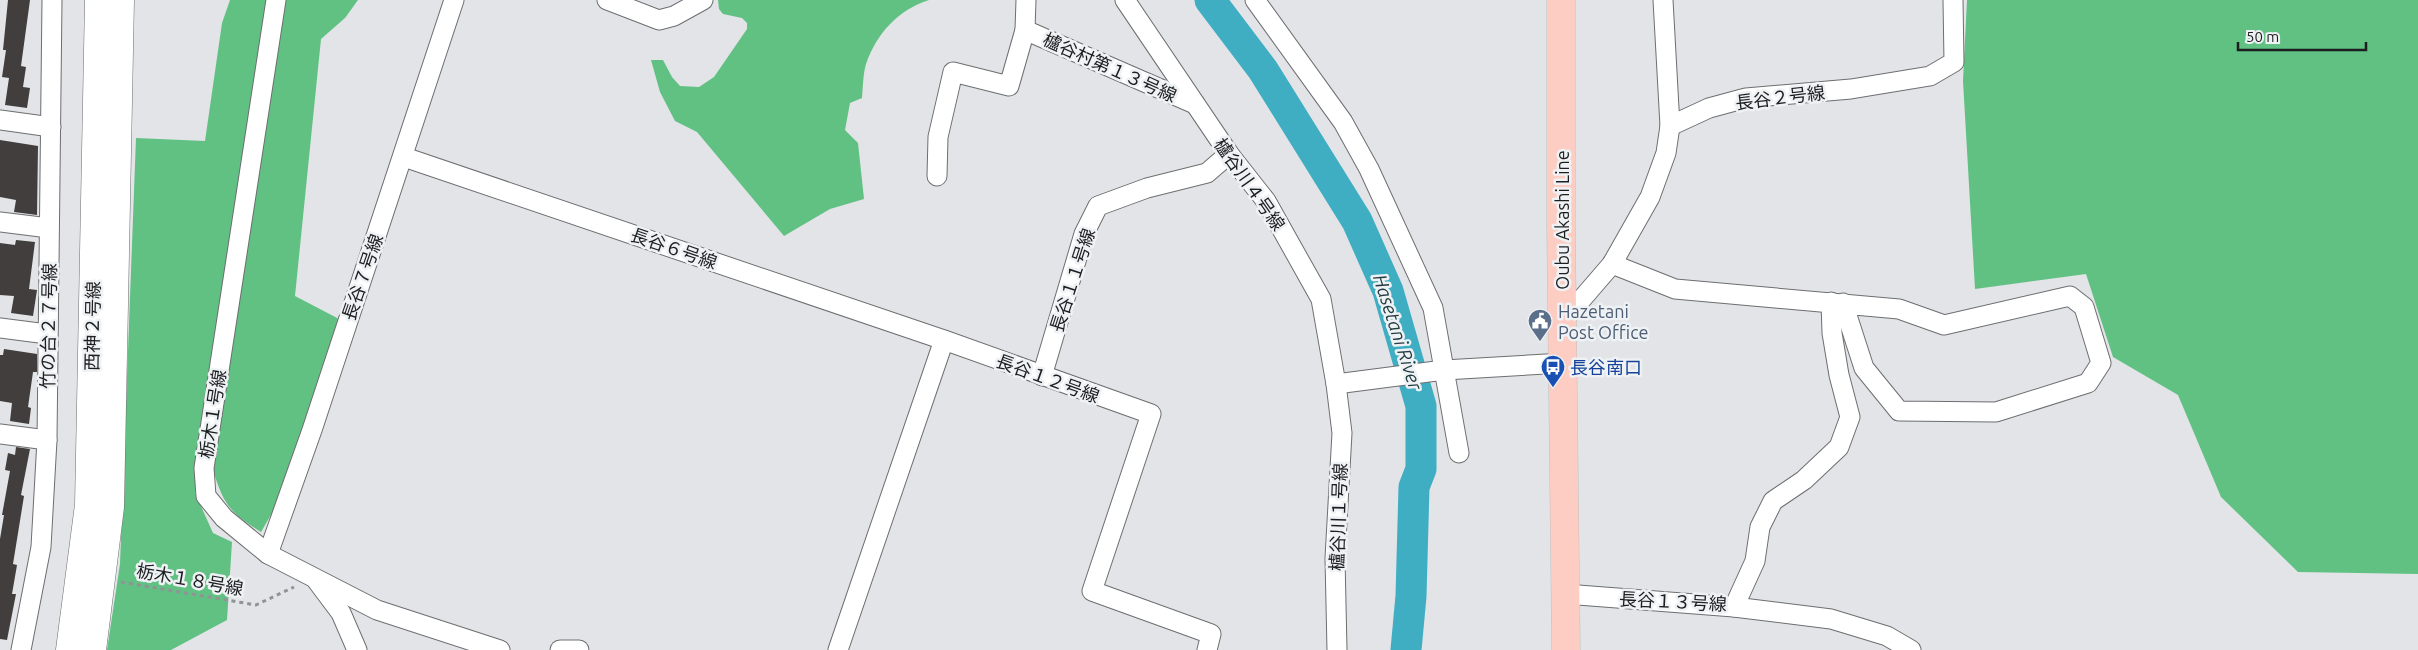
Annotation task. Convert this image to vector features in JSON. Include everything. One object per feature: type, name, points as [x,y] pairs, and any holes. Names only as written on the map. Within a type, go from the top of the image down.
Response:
[{"type":"main road","name":"Oubu Akashi Line","points":[[1561,0],[1566,650]]},
{"type":"street","name":"竹の台２７号線","points":[[21,650],[41,547],[47,440],[52,0]]},
{"type":"street","name":"西神２号線","points":[[70,650],[89,505],[99,0]]},
{"type":"street","name":"西神２号線","points":[[92,650],[110,507],[120,0]]},
{"type":"street","name":"栃木１号線","points":[[276,0],[204,468],[206,496],[224,518],[268,554],[377,610],[500,650]]},
{"type":"street","name":"長谷７号線","points":[[268,554],[404,157],[454,0]]},
{"type":"street","points":[[607,0],[659,20],[674,16],[703,0]]},
{"type":"street","points":[[937,176],[938,137],[953,72],[1009,86],[1025,30],[1026,0]]},
{"type":"street","name":"櫨谷川４号線","points":[[1125,0],[1229,154],[1266,201],[1321,299],[1336,384]]},
{"type":"street","points":[[1255,0],[1343,122],[1369,169],[1433,308],[1459,453]]},
{"type":"street","points":[[1562,322],[1612,264],[1650,197],[1666,153],[1670,126],[1663,0]]},
{"type":"street","name":"長谷２号線","points":[[1670,126],[1709,108],[1746,98],[1851,89],[1930,76],[1954,62],[1953,0]]},
{"type":"street","name":"櫨谷村第１３号線","points":[[1025,30],[1195,104]]},
{"type":"street","points":[[0,120],[51,127]]},
{"type":"street","name":"長谷１１号線","points":[[1042,376],[1084,234],[1098,206],[1147,188],[1207,173],[1229,154]]},
{"type":"street","name":"長谷６号線","points":[[404,157],[944,340]]},
{"type":"street","points":[[0,222],[49,228]]},
{"type":"street","points":[[1612,264],[1675,289],[1837,302],[1899,310],[1944,325],[2070,296],[2084,308],[2101,363],[2088,383],[1996,412],[1899,411],[1864,368],[1837,302]]},
{"type":"street","name":"長谷１３号線","points":[[1565,594],[1734,608],[1755,561],[1760,528],[1773,501],[1804,480],[1839,447],[1850,417],[1832,333],[1837,302]]},
{"type":"street","points":[[0,328],[47,334]]},
{"type":"street","points":[[838,650],[944,340]]},
{"type":"street","name":"長谷１２号線","points":[[944,340],[1151,414],[1092,590],[1211,634],[1207,650]]},
{"type":"street","points":[[1336,384],[1444,370],[1563,363]]},
{"type":"street","name":"櫨谷川１号線","points":[[1336,384],[1342,433],[1335,558],[1337,650]]},
{"type":"street","points":[[0,434],[47,440]]},
{"type":"street","points":[[315,578],[341,613],[357,650]]},
{"type":"street","points":[[1734,608],[1831,619],[1887,636],[1911,650]]},
{"type":"street","points":[[560,650],[579,650]]},
{"type":"path","name":"栃木１８号線","points":[[115,581],[256,605],[315,578]]},
{"type":"green space","points":[[230,0],[269,0],[195,493],[213,533],[232,542],[227,620],[171,650],[107,650],[120,564],[136,138],[205,141],[222,23]]},
{"type":"green space","points":[[284,0],[358,0],[345,18],[321,39],[295,296],[339,319],[279,501],[261,532],[241,518],[229,506],[220,490],[212,467]]},
{"type":"green space","points":[[718,0],[929,0],[898,16],[876,42],[866,64],[862,98],[850,103],[845,130],[858,143],[864,199],[830,209],[784,236],[697,132],[675,121],[660,92],[651,60],[663,60],[672,77],[680,86],[699,87],[714,77],[747,29],[747,23],[742,18],[723,14],[719,9]]},
{"type":"green space","points":[[1967,0],[2418,0],[2418,574],[2298,572],[2221,497],[2178,395],[2113,357],[2086,274],[1975,289],[1963,81]]},
{"type":"building","points":[[8,0],[30,0],[21,66],[26,67],[23,87],[30,88],[27,108],[5,105],[9,78],[2,77],[6,50],[3,50]]},
{"type":"building","points":[[0,140],[38,146],[37,215],[14,212],[16,200],[0,197]]},
{"type":"building","points":[[16,240],[35,242],[29,289],[37,290],[33,316],[11,313],[14,296],[0,295],[0,243],[15,245]]},
{"type":"building","points":[[4,349],[37,354],[37,372],[33,372],[28,407],[31,408],[29,424],[10,421],[12,403],[0,401],[0,355],[3,355]]},
{"type":"building","points":[[16,447],[30,449],[21,495],[24,496],[13,564],[17,565],[12,594],[16,594],[7,640],[0,639],[0,539],[4,515],[2,515],[10,471],[5,470],[8,453],[15,455]]},
{"type":"waterway","name":"Hasetani River","points":[[1210,0],[1263,70],[1357,221],[1388,291],[1421,406],[1421,469],[1414,487],[1411,596],[1406,650]]},
{"type":"place","name":"Hazetani Post Office","points":[[1540,342]]},
{"type":"place","name":"長谷南口","points":[[1553,388]]}]
